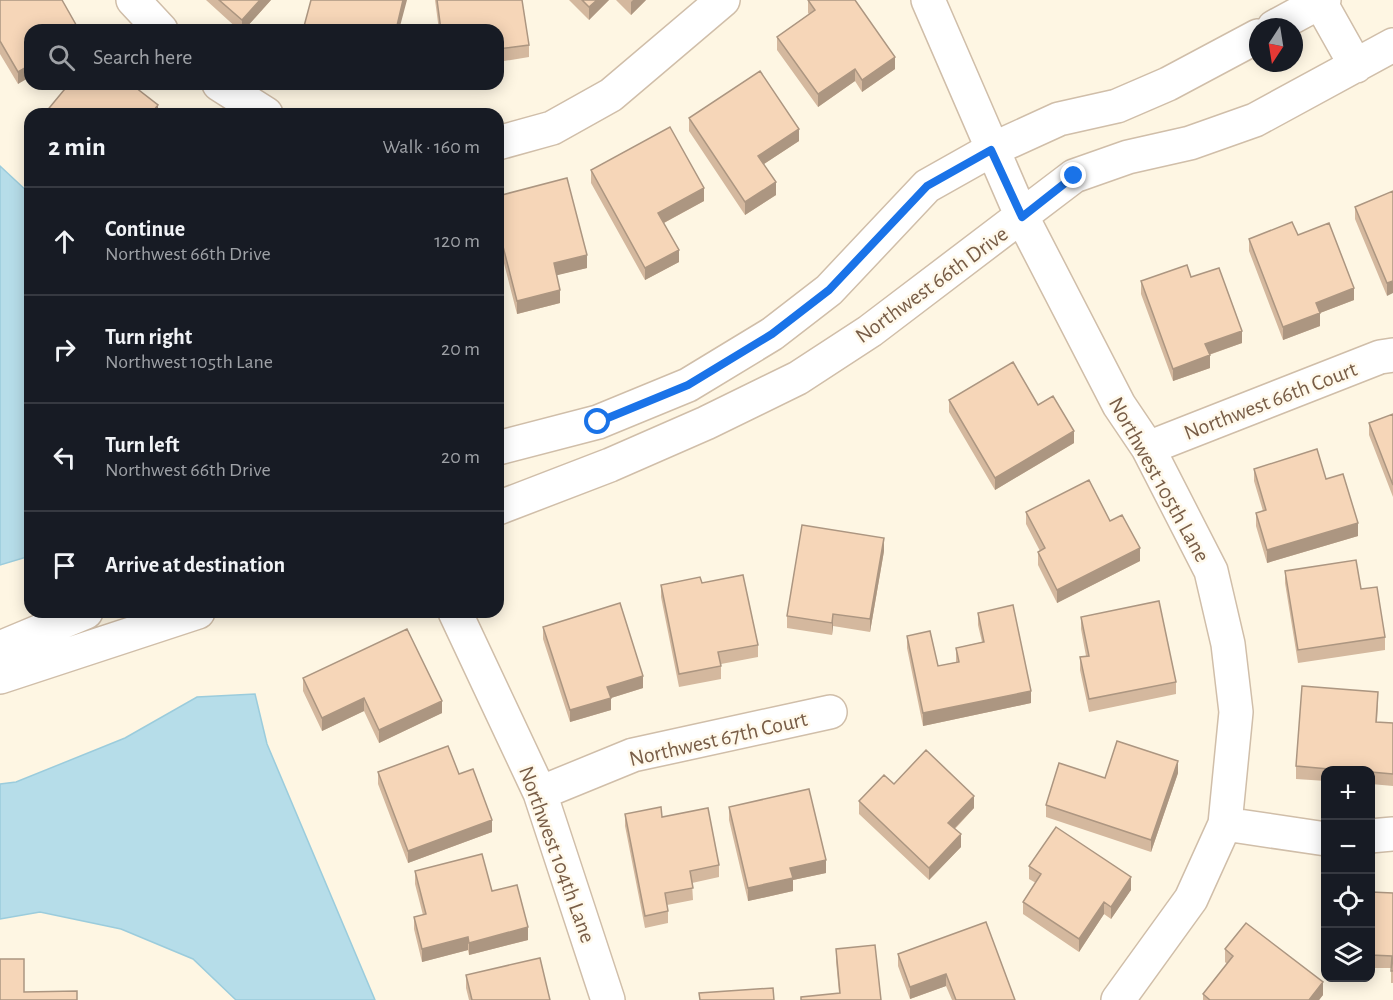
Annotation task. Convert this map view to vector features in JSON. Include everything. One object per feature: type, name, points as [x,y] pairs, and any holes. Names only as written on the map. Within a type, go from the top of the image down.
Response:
[{"type":"street","points":[[133,0],[155,24]]},
{"type":"street","points":[[504,141],[552,128],[610,95],[723,0]]},
{"type":"street","name":"Northwest 105th Lane","points":[[928,0],[991,150],[1022,217],[1119,405],[1148,448],[1211,571],[1228,644],[1236,712],[1225,824],[1191,899],[1118,1000]]},
{"type":"street","points":[[1291,18],[1322,1],[1356,66]]},
{"type":"street","points":[[504,446],[598,422],[688,385],[772,334],[829,290],[927,186],[991,150],[1059,119],[1118,106],[1168,84],[1249,41]]},
{"type":"street","name":"Northwest 66th Drive","points":[[504,506],[620,461],[798,378],[870,331],[1074,176],[1128,157],[1190,143],[1255,120],[1393,45]]},
{"type":"street","points":[[228,90],[257,108]]},
{"type":"street","name":"Northwest 66th Court","points":[[1148,448],[1380,357],[1393,355]]},
{"type":"street","points":[[0,648],[72,618]]},
{"type":"street","points":[[0,677],[180,618]]},
{"type":"street","name":"Northwest 104th Lane","points":[[458,618],[540,793],[608,1000]]},
{"type":"street","name":"Northwest 67th Court","points":[[540,793],[633,755],[830,712]]},
{"type":"street","points":[[1225,824],[1321,838]]},
{"type":"street","points":[[1375,836],[1393,834]]},
{"type":"water","points":[[0,166],[24,188],[24,558],[0,565]]},
{"type":"water","points":[[255,694],[267,744],[375,1000],[236,1000],[193,959],[121,929],[40,912],[0,919],[0,784],[16,782],[125,738],[197,697]]},
{"type":"building","points":[[0,0],[62,0],[76,24],[24,24],[24,68],[18,72],[0,41]]},
{"type":"building","points":[[219,0],[260,0],[242,20]]},
{"type":"building","points":[[311,0],[403,0],[397,24],[305,24]]},
{"type":"building","points":[[437,0],[522,0],[529,45],[504,48],[504,24],[440,24]]},
{"type":"building","points":[[582,0],[597,0],[589,7]]},
{"type":"building","points":[[808,0],[855,0],[895,57],[862,80],[855,69],[818,94],[777,37],[815,10]]},
{"type":"building","points":[[760,71],[799,129],[758,156],[776,182],[745,202],[689,118]]},
{"type":"building","points":[[64,90],[139,90],[158,105],[156,108],[49,108]]},
{"type":"building","points":[[670,127],[704,188],[658,213],[679,250],[645,268],[591,170]]},
{"type":"building","points":[[567,178],[587,255],[554,263],[560,290],[517,301],[504,250],[504,194]]},
{"type":"building","points":[[1393,191],[1393,281],[1387,283],[1355,207]]},
{"type":"building","points":[[1292,222],[1298,235],[1329,223],[1354,288],[1316,303],[1320,313],[1283,327],[1249,239]]},
{"type":"building","points":[[1187,265],[1191,277],[1219,268],[1242,331],[1205,344],[1210,355],[1173,369],[1141,281]]},
{"type":"building","points":[[1013,362],[1038,405],[1053,396],[1074,431],[995,478],[949,400]]},
{"type":"building","points":[[1393,414],[1393,485],[1369,423]]},
{"type":"building","points":[[1317,449],[1326,479],[1343,474],[1358,523],[1267,550],[1256,513],[1266,510],[1254,469]]},
{"type":"building","points":[[1089,480],[1110,521],[1122,515],[1140,548],[1057,590],[1038,552],[1045,548],[1026,512]]},
{"type":"building","points":[[802,525],[884,538],[870,619],[833,614],[832,623],[787,616]]},
{"type":"building","points":[[1356,560],[1361,589],[1377,587],[1385,637],[1298,650],[1285,571]]},
{"type":"building","points":[[743,575],[758,645],[718,652],[721,666],[679,674],[661,585],[700,577],[702,583]]},
{"type":"building","points":[[1159,601],[1176,682],[1089,699],[1080,657],[1089,656],[1081,617]]},
{"type":"building","points":[[620,603],[643,676],[607,687],[611,698],[570,710],[543,627]]},
{"type":"building","points":[[1013,605],[1031,691],[923,713],[907,636],[930,631],[938,666],[959,662],[956,648],[984,642],[978,613]]},
{"type":"building","points":[[407,629],[442,701],[379,730],[364,698],[322,718],[303,678]]},
{"type":"building","points":[[1302,686],[1378,692],[1376,722],[1393,723],[1393,774],[1375,772],[1375,766],[1321,766],[1321,768],[1296,766]]},
{"type":"building","points":[[1117,741],[1178,761],[1151,840],[1046,805],[1059,763],[1105,778]]},
{"type":"building","points":[[448,746],[459,774],[473,769],[492,820],[408,851],[378,772]]},
{"type":"building","points":[[926,750],[974,796],[948,823],[961,834],[929,868],[859,801],[884,775],[894,784]]},
{"type":"building","points":[[809,789],[826,860],[790,868],[793,878],[748,888],[729,807]]},
{"type":"building","points":[[661,807],[662,817],[708,808],[719,865],[690,871],[693,888],[665,893],[668,911],[645,916],[625,814]]},
{"type":"building","points":[[1056,827],[1131,877],[1111,907],[1104,902],[1079,939],[1023,902],[1041,874],[1029,866]]},
{"type":"building","points":[[482,854],[492,891],[517,885],[528,927],[469,943],[468,937],[422,949],[414,917],[426,914],[415,871]]},
{"type":"building","points":[[1375,892],[1393,893],[1393,971],[1391,971],[1392,956],[1375,955]]},
{"type":"building","points":[[986,922],[1015,1000],[956,1000],[946,974],[910,987],[898,954]]},
{"type":"building","points":[[1246,923],[1323,982],[1309,1000],[1210,1000],[1203,994],[1233,956],[1225,949]]},
{"type":"building","points":[[875,945],[881,1000],[801,1000],[801,997],[840,993],[836,949]]},
{"type":"building","points":[[540,958],[550,1000],[472,1000],[466,975]]},
{"type":"building","points":[[0,959],[24,959],[24,992],[77,991],[77,1000],[0,1000]]},
{"type":"building","points":[[773,988],[774,1000],[700,1000],[699,993]]},
{"type":"route","points":[[598,422],[688,385],[772,334],[829,290],[927,186],[991,150],[1022,217],[1074,176]]}]
